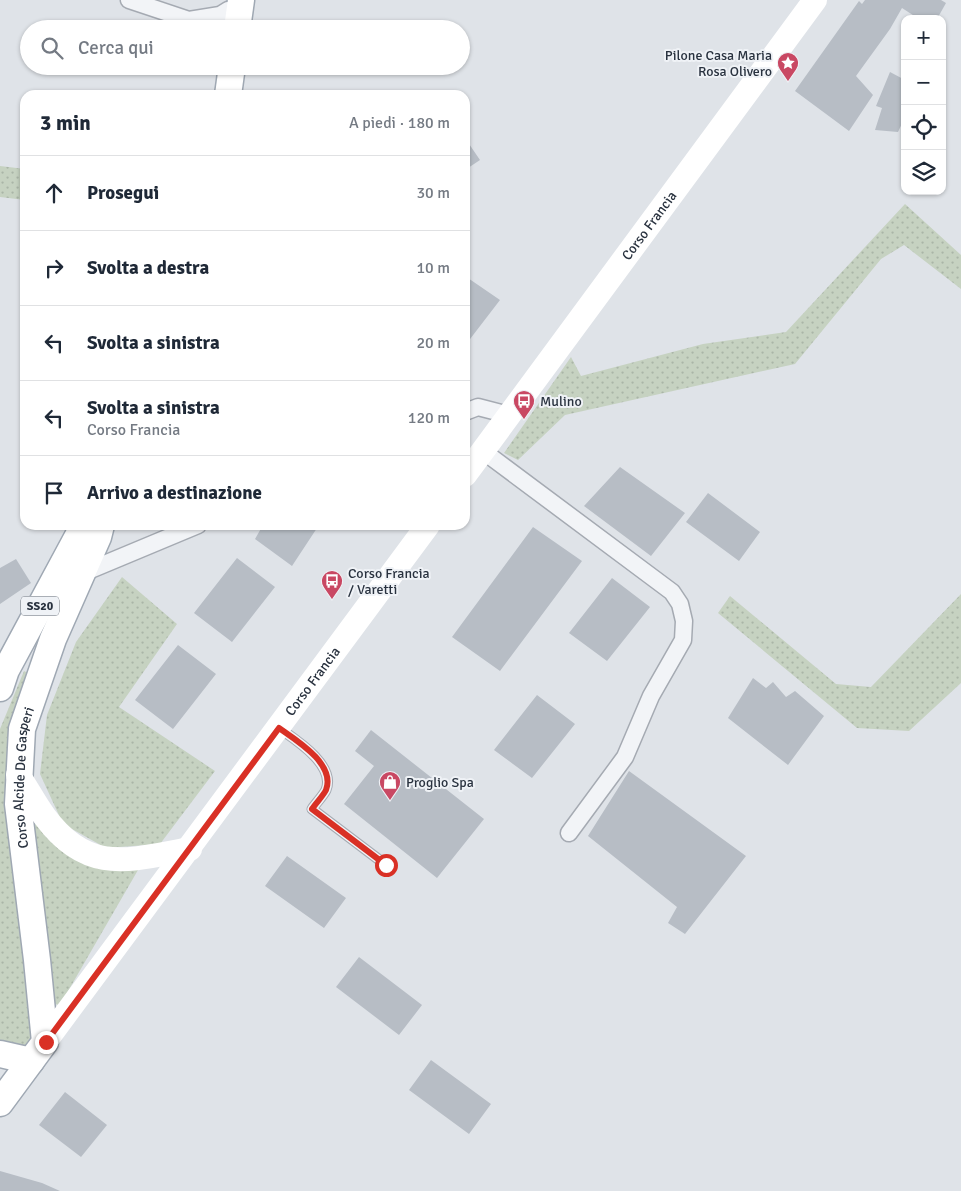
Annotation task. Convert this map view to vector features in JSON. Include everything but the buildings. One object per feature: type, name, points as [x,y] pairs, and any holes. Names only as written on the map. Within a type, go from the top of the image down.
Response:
[{"type":"main road","name":"Corso Francia","points":[[470,468],[815,0]]},
{"type":"main road","points":[[228,90],[230,75]]},
{"type":"main road","name":"SS20","points":[[2,677],[81,530]]},
{"type":"main road","name":"Corso Alcide De Gasperi","points":[[38,1051],[37,960],[18,804],[18,775],[22,729],[54,635],[83,573],[100,530]]},
{"type":"main road","name":"Corso Francia","points":[[0,1103],[424,530]]},
{"type":"main road","points":[[18,775],[44,816],[56,831],[83,852],[108,859],[134,859],[190,848]]},
{"type":"main road","points":[[0,1054],[38,1051]]},
{"type":"street","points":[[129,0],[182,20]]},
{"type":"street","points":[[205,20],[234,11]]},
{"type":"street","points":[[221,75],[226,90]]},
{"type":"street","points":[[470,410],[478,407],[509,415]]},
{"type":"street","points":[[482,451],[672,592],[680,604],[684,621],[683,640],[651,696],[624,757],[569,834]]},
{"type":"street","points":[[83,573],[186,530]]},
{"type":"lane","points":[[279,728],[309,750],[327,772],[326,789],[312,809],[386,865]]},
{"type":"green space","points":[[0,166],[20,168],[20,199],[0,197]]},
{"type":"green space","points":[[905,204],[961,255],[961,289],[904,245],[881,259],[795,364],[565,415],[518,460],[504,453],[571,357],[581,376],[703,344],[786,332]]},
{"type":"green space","points":[[122,577],[177,624],[119,707],[215,771],[160,844],[106,848],[63,824],[40,774],[47,715],[76,642]]},
{"type":"green space","points":[[961,594],[961,683],[909,731],[857,728],[718,613],[730,596],[836,684],[871,687]]},
{"type":"green space","points":[[24,671],[32,675],[13,726],[37,1029],[31,1043],[20,1049],[0,1046],[0,729]]},
{"type":"green space","points":[[32,819],[55,844],[81,862],[107,870],[138,870],[60,1005],[54,1004]]},
{"type":"place","name":"Pilone Casa Maria Rosa Olivero","points":[[788,82]]},
{"type":"place","name":"Mulino","points":[[524,420]]},
{"type":"place","name":"Corso Francia / Varetti","points":[[332,600]]},
{"type":"place","name":"Proglio Spa","points":[[390,801]]},
{"type":"route","points":[[46,1042],[279,728],[309,750],[327,772],[326,789],[312,809],[386,865]]}]
